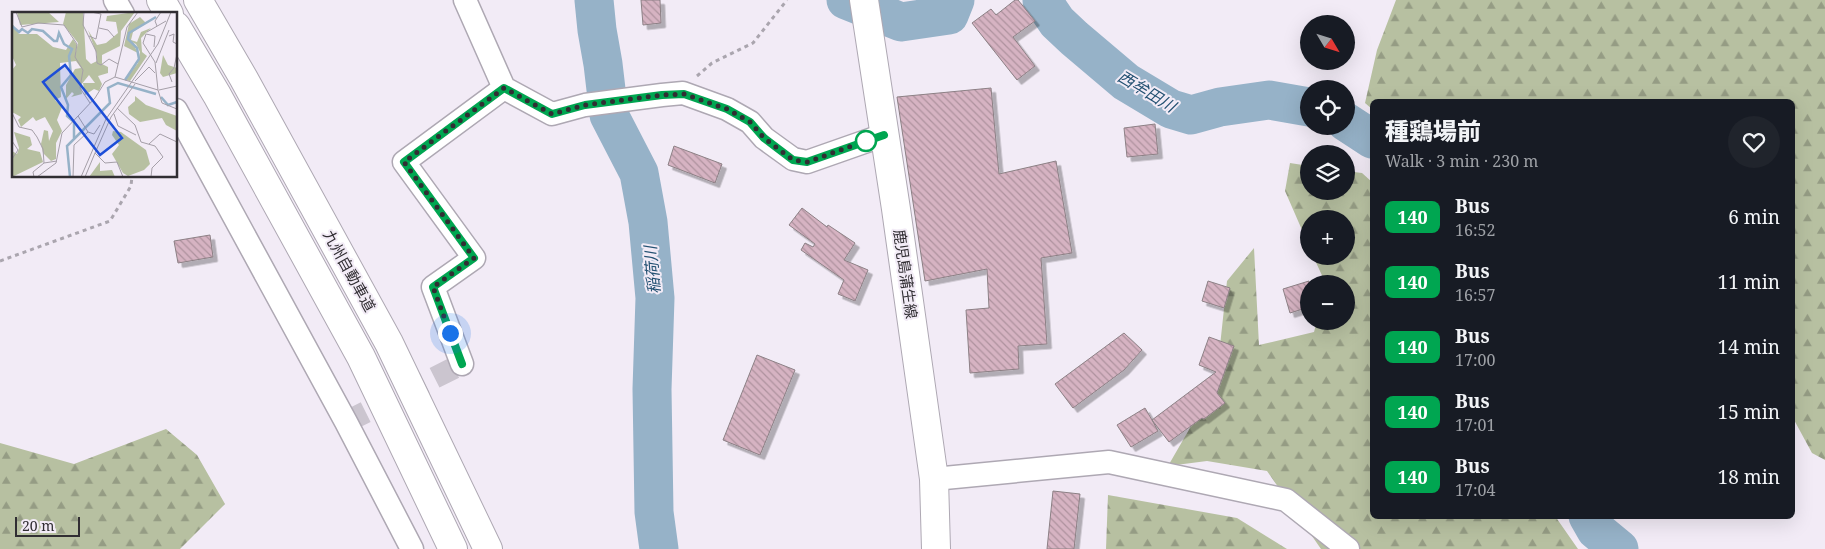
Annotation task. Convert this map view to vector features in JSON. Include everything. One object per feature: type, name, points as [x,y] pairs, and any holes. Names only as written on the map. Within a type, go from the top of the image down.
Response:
[{"type":"main road","points":[[161,0],[168,12]]},
{"type":"main road","name":"九州自動車道","points":[[198,0],[244,78],[389,343],[488,549]]},
{"type":"main road","name":"鹿児島蒲生線","points":[[864,0],[934,479],[936,549]]},
{"type":"main road","name":"九州自動車道","points":[[178,29],[217,95],[361,357],[453,549]]},
{"type":"street","points":[[115,0],[122,12]]},
{"type":"street","points":[[465,0],[504,88],[552,114],[585,105],[672,94],[727,109],[750,122],[764,138],[793,160],[807,162],[884,135]]},
{"type":"street","points":[[462,364],[433,287],[474,258],[404,162],[504,88]]},
{"type":"street","points":[[178,114],[346,422],[412,549]]},
{"type":"street","points":[[934,479],[1109,462],[1286,500],[1348,549]]},
{"type":"path","points":[[672,94],[693,80],[712,63],[753,43],[786,0]]},
{"type":"path","points":[[0,260],[110,222],[131,186],[132,178]]},
{"type":"green space","points":[[1396,0],[1825,0],[1825,460],[1812,453],[1795,422],[1795,99],[1370,99],[1370,107],[1365,103],[1377,50]]},
{"type":"green space","points":[[1290,163],[1300,165],[1300,200],[1355,200],[1355,172],[1362,173],[1370,180],[1370,519],[1557,519],[1578,549],[1321,549],[1267,471],[1207,461],[1168,466],[1216,383],[1227,281],[1254,248],[1259,345],[1314,332],[1315,330],[1355,330],[1355,275],[1322,275],[1317,265],[1355,265],[1355,210],[1300,210],[1300,225],[1285,191]]},
{"type":"green space","points":[[166,429],[197,455],[225,504],[180,549],[0,549],[0,443],[74,464]]},
{"type":"green space","points":[[1108,495],[1237,518],[1287,549],[1106,549]]},
{"type":"building","points":[[641,0],[660,0],[661,23],[643,25]]},
{"type":"building","points":[[1015,0],[1018,0],[1035,21],[1013,37],[1035,66],[1017,80],[972,23],[991,9],[996,15]]},
{"type":"building","points":[[991,88],[999,174],[1056,161],[1072,253],[1041,258],[1047,344],[1018,346],[1019,369],[970,373],[966,310],[989,308],[987,269],[925,281],[897,97]]},
{"type":"building","points":[[1155,124],[1158,154],[1127,157],[1124,128]]},
{"type":"building","points":[[674,146],[722,164],[715,183],[668,165]]},
{"type":"building","points":[[802,208],[827,227],[828,225],[855,243],[844,260],[868,270],[855,301],[838,294],[844,280],[801,250],[805,243],[813,247],[815,244],[789,225]]},
{"type":"building","points":[[210,235],[213,257],[178,263],[174,241]]},
{"type":"building","points":[[1208,281],[1230,288],[1224,308],[1202,301]]},
{"type":"building","points":[[1300,284],[1300,310],[1290,313],[1283,289]]},
{"type":"building","points":[[1124,333],[1142,350],[1124,370],[1073,408],[1055,384]]},
{"type":"building","points":[[1209,337],[1234,346],[1217,393],[1225,403],[1169,442],[1152,420],[1216,372],[1199,365]]},
{"type":"building","points":[[757,355],[795,370],[760,455],[723,440]]},
{"type":"building","points":[[1145,408],[1158,431],[1131,447],[1117,425]]},
{"type":"building","points":[[1053,491],[1080,494],[1074,549],[1047,549]]},
{"type":"waterway","name":"稲荷川","points":[[594,0],[609,115],[639,173],[648,222],[655,298],[652,389],[654,512],[659,549]]},
{"type":"waterway","name":"西牟田川","points":[[846,0],[901,22],[949,15],[955,0]]},
{"type":"waterway","name":"西牟田川","points":[[1042,0],[1057,22],[1126,82],[1171,109],[1191,115],[1220,107],[1269,100],[1300,105]]},
{"type":"waterway","name":"西牟田川","points":[[1355,128],[1370,138]]},
{"type":"waterway","name":"西牟田川","points":[[1590,519],[1596,530],[1619,549]]},
{"type":"tunnel","points":[[346,422],[462,364]]},
{"type":"bus line","name":"140","points":[[462,364],[433,287],[474,258],[404,162],[504,88],[552,114],[585,105],[684,94],[727,109],[750,122],[764,138],[793,160],[807,162],[884,135]]},
{"type":"route","points":[[450,333],[433,287],[474,258],[404,162],[504,88],[552,114],[585,105],[684,94],[727,109],[750,122],[764,138],[793,160],[807,162],[869,140],[866,141]]}]
